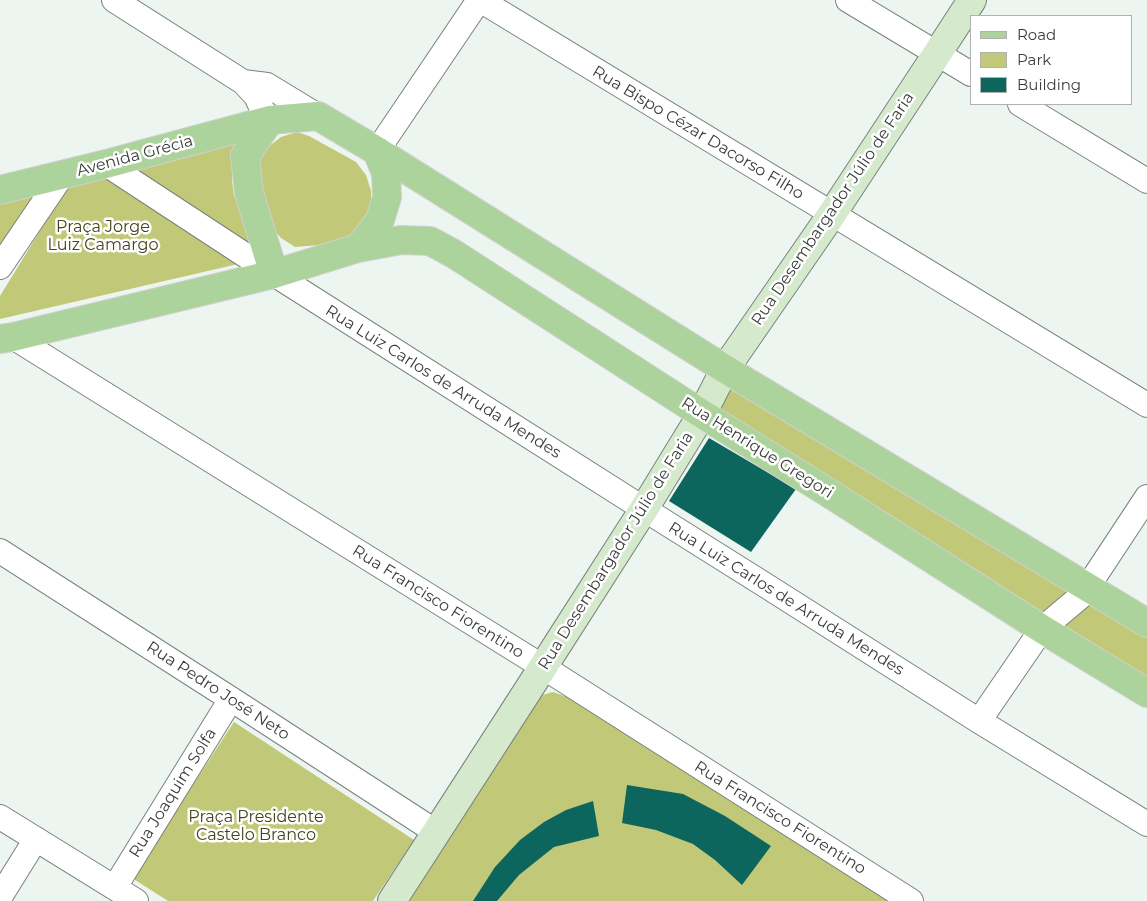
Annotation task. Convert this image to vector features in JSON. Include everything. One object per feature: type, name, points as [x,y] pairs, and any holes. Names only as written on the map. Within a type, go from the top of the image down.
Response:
[{"type":"main road","points":[[274,274],[249,194],[245,156],[270,120],[318,116],[377,151],[725,370],[1147,623]]},
{"type":"main road","name":"Avenida Grécia","points":[[0,190],[270,120]]},
{"type":"main road","points":[[7,338],[274,274],[358,248],[380,220],[387,197],[386,173],[377,151]]},
{"type":"main road","name":"Rua Henrique Gregori","points":[[358,248],[401,240],[430,241],[454,254],[702,414],[1042,629],[1147,692]]},
{"type":"street","points":[[114,0],[243,82],[256,96],[263,111],[270,120]]},
{"type":"street","points":[[377,151],[480,0]]},
{"type":"street","name":"Rua Bispo Cézar Dacorso Filho","points":[[480,0],[1147,406]]},
{"type":"street","points":[[848,0],[970,73]]},
{"type":"street","name":"Rua Desembargador Júlio de Faria","points":[[392,901],[644,509],[702,414],[725,370],[832,214],[972,0]]},
{"type":"street","points":[[243,82],[267,85],[318,116]]},
{"type":"street","points":[[1022,105],[1147,180]]},
{"type":"street","name":"Rua Luiz Carlos de Arruda Mendes","points":[[106,164],[274,274],[644,509],[979,721],[1147,824]]},
{"type":"street","points":[[0,267],[63,174]]},
{"type":"street","name":"Rua Francisco Fiorentino","points":[[7,338],[543,667],[911,901]]},
{"type":"street","points":[[979,721],[1042,629],[1080,597],[1087,588],[1147,497]]},
{"type":"street","name":"Rua Pedro José Neto","points":[[0,551],[436,832]]},
{"type":"street","name":"Rua Joaquim Solfa","points":[[115,887],[231,699]]},
{"type":"street","points":[[0,817],[136,901]]},
{"type":"street","points":[[0,897],[36,840]]},
{"type":"green space","points":[[297,132],[309,136],[356,162],[366,175],[371,191],[371,207],[365,222],[348,239],[332,244],[295,247],[281,238],[269,224],[255,176],[259,160],[268,147],[281,137]]},
{"type":"green space","name":"Praça Jorge Luiz Camargo","points":[[240,135],[233,164],[232,181],[234,196],[259,253],[123,170]]},
{"type":"green space","name":"Praça Jorge Luiz Camargo","points":[[107,172],[238,264],[0,319],[0,296],[67,187]]},
{"type":"green space","name":"Praça Jorge Luiz Camargo","points":[[43,184],[0,254],[0,195]]},
{"type":"green space","points":[[744,368],[1147,621],[1147,677],[720,414],[719,409]]},
{"type":"green space","points":[[553,692],[567,697],[893,901],[405,901],[539,696]]},
{"type":"green space","name":"Praça Presidente Castelo Branco","points":[[234,722],[414,840],[373,901],[168,901],[132,878]]},
{"type":"building","points":[[709,438],[796,489],[751,552],[669,501]]},
{"type":"building","points":[[627,785],[683,794],[725,816],[771,846],[742,885],[715,860],[693,844],[656,830],[622,823]]},
{"type":"building","points":[[593,801],[599,836],[554,847],[519,875],[497,901],[473,901],[495,867],[520,840],[544,822],[566,810]]}]
